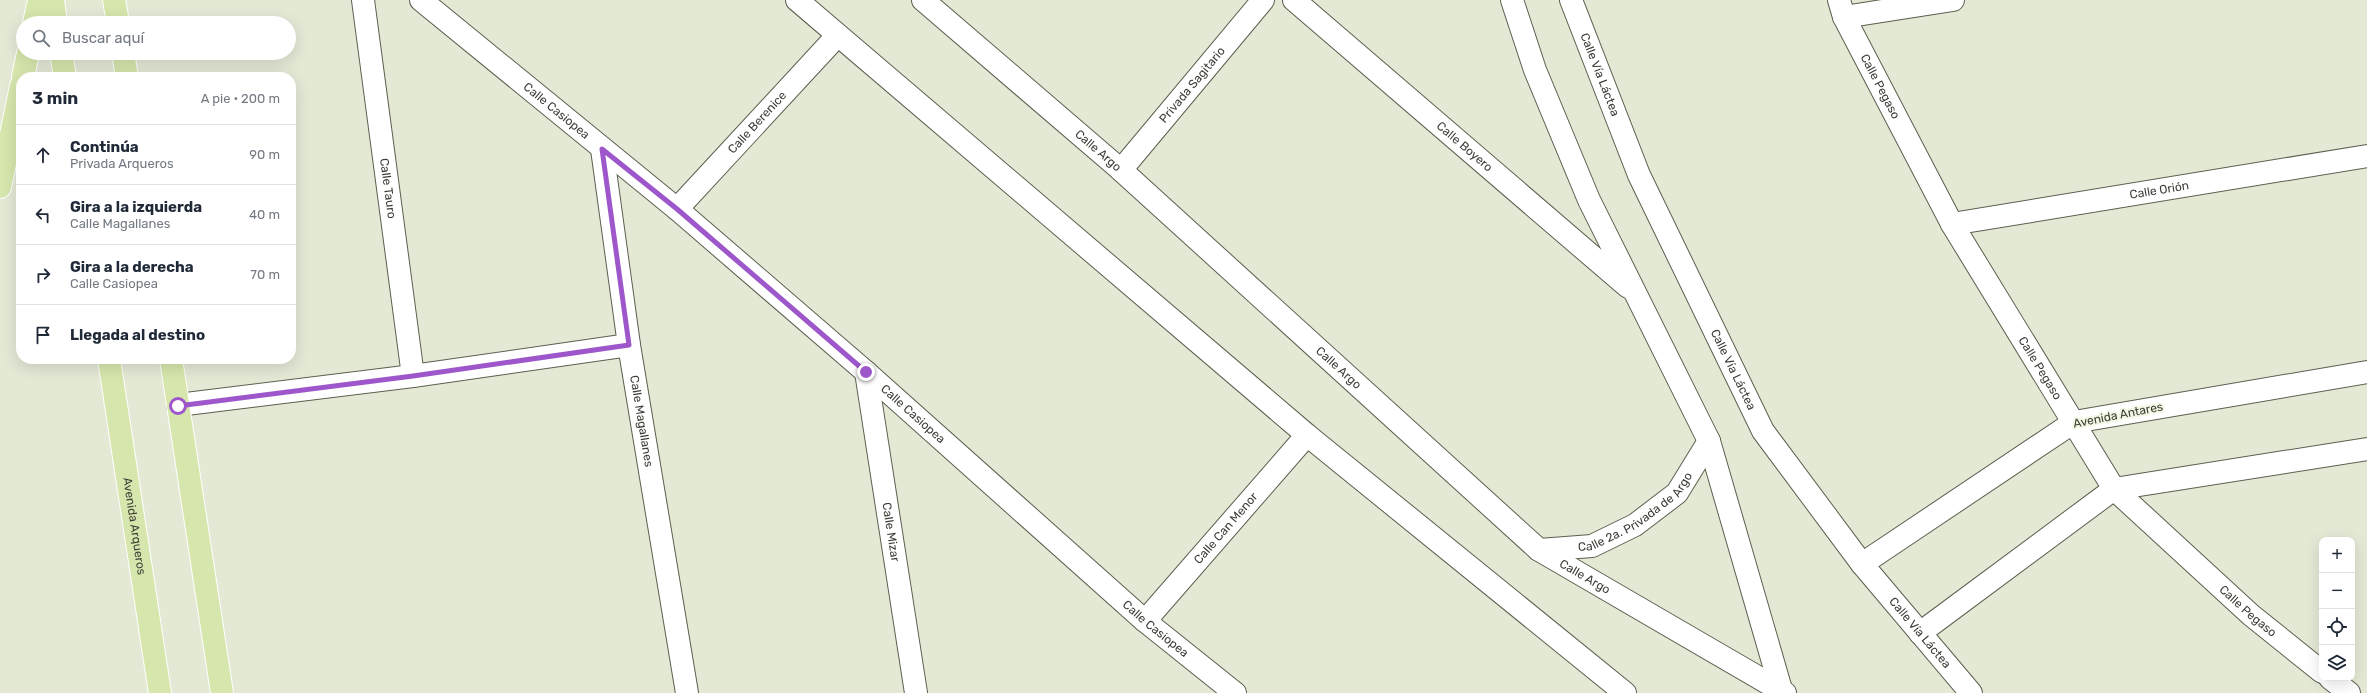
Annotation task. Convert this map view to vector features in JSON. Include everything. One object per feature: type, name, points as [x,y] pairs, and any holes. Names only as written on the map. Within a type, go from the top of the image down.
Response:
[{"type":"main road","points":[[36,16],[39,0]]},
{"type":"main road","points":[[53,0],[55,16]]},
{"type":"main road","points":[[114,0],[117,16]]},
{"type":"main road","points":[[24,72],[27,60]]},
{"type":"main road","points":[[62,60],[64,72]]},
{"type":"main road","points":[[124,60],[126,72]]},
{"type":"main road","points":[[0,187],[16,110]]},
{"type":"main road","name":"Avenida Arqueros","points":[[109,364],[160,693]]},
{"type":"main road","points":[[172,364],[222,693]]},
{"type":"street","name":"Calle Tauro","points":[[363,0],[413,376]]},
{"type":"street","name":"Calle Casiopea","points":[[421,0],[677,209],[866,372],[1145,621],[1235,693]]},
{"type":"street","points":[[797,0],[837,36],[1306,435],[1625,693]]},
{"type":"street","name":"Calle Argo","points":[[923,0],[1121,170],[1540,550],[1783,692]]},
{"type":"street","name":"Privada Sagitario","points":[[1121,170],[1263,0]]},
{"type":"street","name":"Calle Boyero","points":[[1294,0],[1635,293]]},
{"type":"street","points":[[1512,0],[1535,70],[1589,200],[1709,441],[1783,692]]},
{"type":"street","name":"Calle Vía Láctea","points":[[1571,0],[1639,176],[1763,431],[1862,564],[1971,693]]},
{"type":"street","points":[[1842,9],[1953,0]]},
{"type":"street","name":"Calle Pegaso","points":[[1842,9],[1952,224],[2114,489],[2251,615],[2319,670]]},
{"type":"street","name":"Calle Berenice","points":[[677,209],[837,36]]},
{"type":"street","name":"Calle Magallanes","points":[[602,149],[629,345],[687,693]]},
{"type":"street","name":"Calle Orión","points":[[1952,224],[2367,156]]},
{"type":"street","points":[[178,406],[413,376],[629,345]]},
{"type":"street","name":"Calle Mizar","points":[[866,372],[916,693]]},
{"type":"street","name":"Avenida Antares","points":[[1862,564],[2074,422],[2367,372]]},
{"type":"street","name":"Calle Can Menor","points":[[1145,621],[1306,435]]},
{"type":"street","name":"Calle 2a. Privada de Argo","points":[[1540,550],[1592,546],[1635,525],[1677,494],[1709,441]]},
{"type":"street","points":[[1920,633],[2114,489],[2367,449]]},
{"type":"street","points":[[2334,681],[2349,693]]},
{"type":"route","points":[[178,406],[413,376],[629,345],[602,149],[677,209],[866,372]]}]
